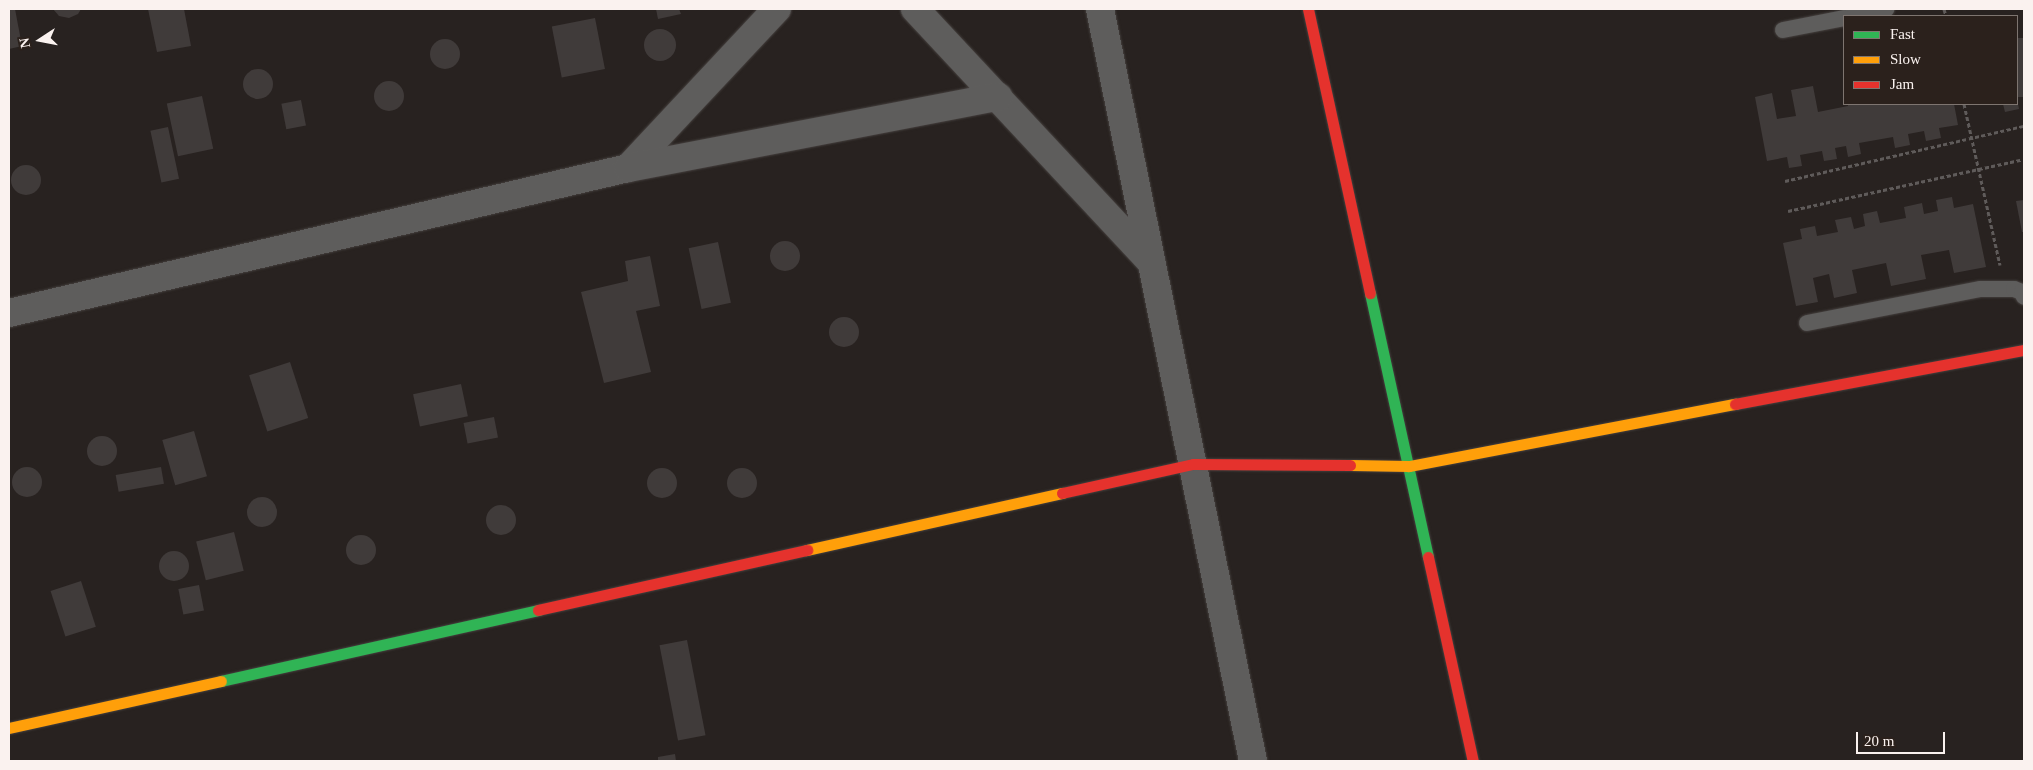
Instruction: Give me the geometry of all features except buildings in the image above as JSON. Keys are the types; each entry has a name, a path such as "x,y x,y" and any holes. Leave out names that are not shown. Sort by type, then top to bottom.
{"street":[{"path":"628,168 776,9"},
{"path":"915,9 1151,262"},
{"path":"1100,9 1253,761"},
{"path":"1308,9 1473,761"},
{"path":"9,313 628,168 998,97"},
{"path":"9,728 1193,464 1409,466 2024,350"}],"lane":[{"path":"1856,15 1886,9"},
{"path":"1783,30 1843,18"},
{"path":"1808,323 1981,289 2005,288 2024,293"}],"path":[{"path":"1964,105 2005,288"},
{"path":"1785,181 2024,126"},
{"path":"1788,211 2024,158"}],"traffic: fast":[{"path":"1370,293 1428,557"},
{"path":"221,681 538,610"}],"traffic: slow":[{"path":"1350,465 1409,466 1735,404"},
{"path":"807,550 1062,493"},
{"path":"9,728 221,681"}],"traffic: jam":[{"path":"1308,9 1370,293"},
{"path":"1735,404 2024,350"},
{"path":"1062,493 1193,464 1350,465"},
{"path":"538,610 807,550"},
{"path":"1428,557 1473,761"}]}
